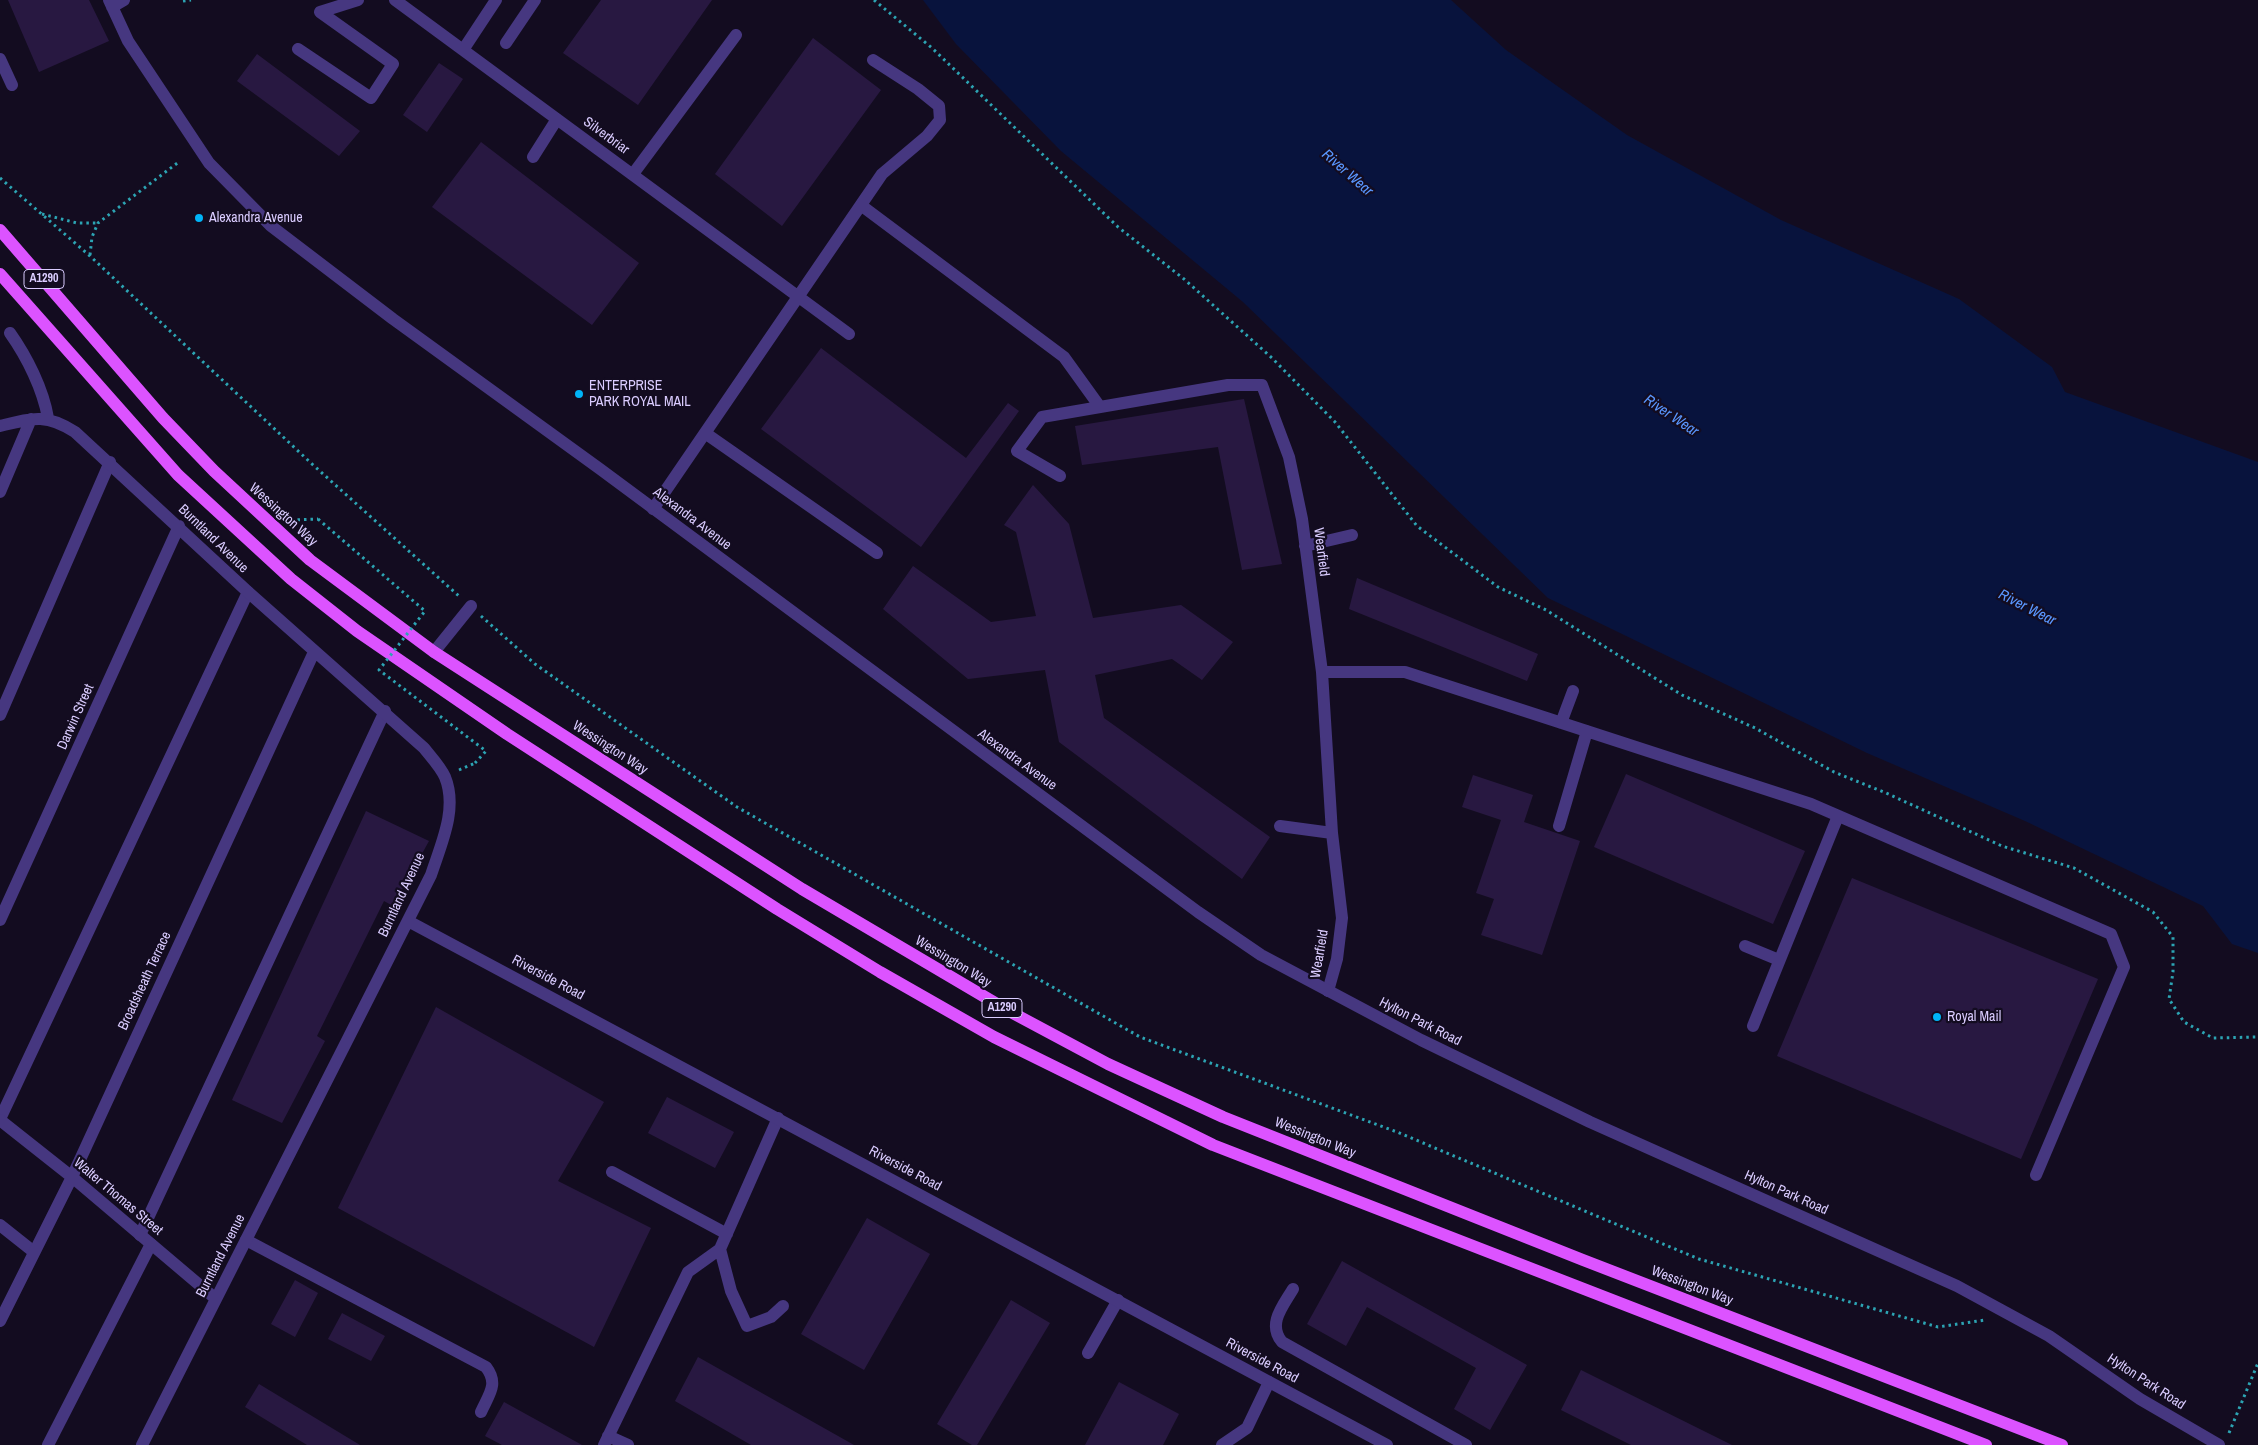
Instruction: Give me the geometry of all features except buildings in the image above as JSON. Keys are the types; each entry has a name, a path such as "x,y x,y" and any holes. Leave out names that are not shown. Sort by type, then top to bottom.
{"main road":[{"name":"Wessington Way","path":"0,230 163,418 214,471 310,560 434,652 802,889 1007,1010 1108,1064 1223,1117 1564,1253 2062,1445"},
{"name":"A1290","path":"0,274 178,475 290,579 365,637 500,729 777,909 880,972 994,1038 1213,1145 1986,1445"}],"street":[{"path":"110,4 124,0"},
{"path":"298,49 371,98 393,64 320,12 358,0"},
{"name":"Silverbriar","path":"395,0 849,334"},
{"path":"463,50 496,0"},
{"path":"506,42 535,0"},
{"name":"Alexandra Avenue","path":"110,4 128,41 209,163 271,226 1198,912 1261,954 1328,991"},
{"path":"633,174 736,35"},
{"path":"0,59 12,85"},
{"path":"653,508 862,206 882,174 927,136 940,120 939,106 918,89 873,60"},
{"path":"533,157 557,119"},
{"path":"862,206 1064,357 1100,407"},
{"path":"0,426 30,419 48,418 46,406 22,350 5,333"},
{"name":"Wearfield","path":"1060,476 1017,451 1042,417 1228,385 1262,385 1289,457 1305,546 1322,672 1332,833 1342,918 1337,959 1328,991"},
{"name":"Burntland Avenue","path":"48,418 75,432 110,462 314,652 385,711 424,748 444,776 451,798 447,824 431,875 142,1445"},
{"path":"0,492 30,419"},
{"path":"705,433 877,553"},
{"path":"0,715 110,462"},
{"name":"Darwin Street","path":"0,920 179,526"},
{"path":"1305,546 1352,535"},
{"path":"0,1119 248,592"},
{"path":"434,652 470,606"},
{"name":"Broadsheath Terrace","path":"0,1321 72,1177 314,652"},
{"path":"1322,672 1405,672 1811,804 2111,934 2124,967 2036,1175"},
{"path":"1561,723 1573,691"},
{"path":"140,1235 385,711"},
{"path":"1559,826 1587,731"},
{"path":"1753,1026 1838,816"},
{"path":"1280,826 1332,833"},
{"name":"Riverside Road","path":"408,921 1387,1445"},
{"path":"1745,946 1779,960"},
{"name":"Hylton Park Road","path":"1328,991 1421,1040 1590,1122 1958,1286 2049,1336 2140,1399 2223,1440"},
{"path":"628,1445 606,1441 688,1272 720,1249 778,1118"},
{"name":"Walter Thomas Street","path":"0,1119 72,1177 216,1299"},
{"path":"612,1172 727,1234"},
{"path":"0,1225 34,1252"},
{"path":"246,1240 486,1366 493,1376 493,1386 481,1412"},
{"path":"48,1445 151,1244"},
{"path":"720,1249 731,1291 746,1326 771,1317 782,1306"},
{"path":"1293,1289 1277,1317 1275,1325 1277,1336 1282,1342 1466,1445"},
{"path":"1088,1353 1118,1300"},
{"path":"1222,1445 1247,1428 1270,1382"}],"path":[{"path":"183,1 191,0"},
{"path":"874,0 932,48 1118,226 1184,279 1272,358 1335,422 1417,526 1491,581 1546,610 1682,695 1755,728 1834,772 1886,792 2002,846 2074,868 2153,912 2173,938 2173,972 2169,999 2184,1022 2212,1038 2258,1037"},
{"path":"90,256 92,237 98,223 180,161"},
{"path":"0,178 90,256 312,464 535,664 737,807 1140,1037 1397,1132 1699,1259 1938,1327 1990,1320"},
{"path":"39,213 77,223 98,223"},
{"path":"318,519 425,611 379,670 486,751 475,763"},
{"path":"2223,1440 2258,1363"}],"water":[{"name":"River Wear","path":"923,0 1451,0 1506,50 1627,135 1781,220 1959,299 2052,367 2065,392 2258,462 2258,953 2232,944 2203,906 2025,821 1867,753 1548,598 1243,302 1061,151 956,44"}],"place":[{"name":"Alexandra Avenue","path":"199,218"},
{"name":"ENTERPRISE PARK ROYAL MAIL","path":"579,394"},
{"name":"Royal Mail","path":"1937,1017"}]}
